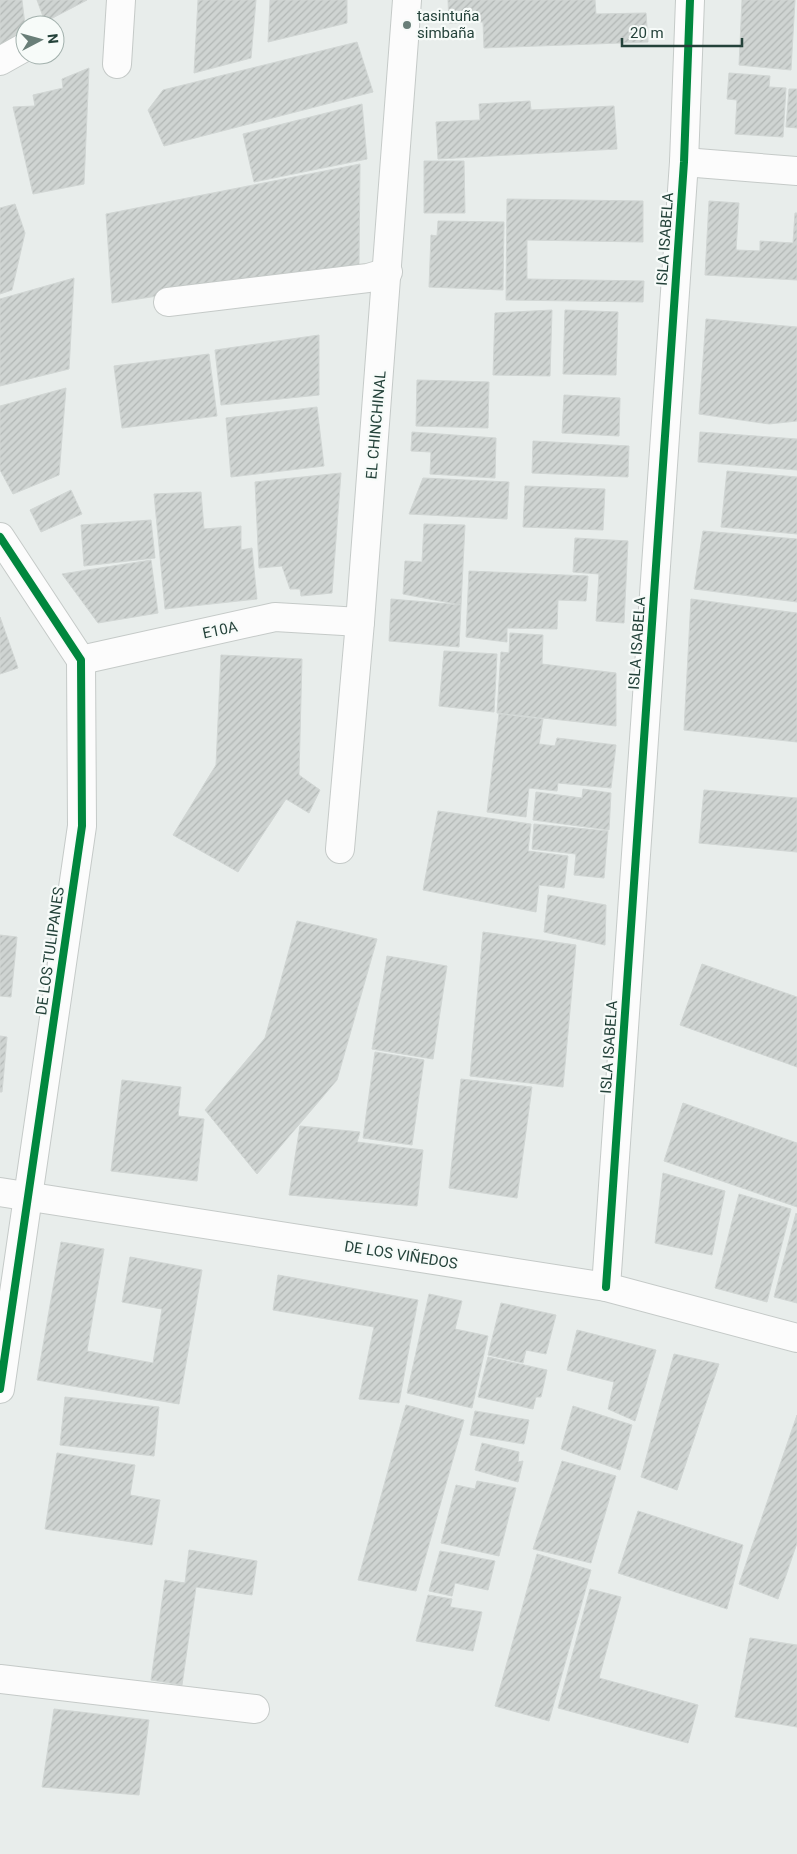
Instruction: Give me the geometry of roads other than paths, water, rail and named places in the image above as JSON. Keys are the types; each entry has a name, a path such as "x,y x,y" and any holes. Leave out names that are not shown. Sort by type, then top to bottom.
{"street":[{"path":"117,64 121,0"},
{"name":"EL CHINCHINAL","path":"340,849 388,272 407,0"},
{"name":"ISLA ISABELA","path":"606,1287 684,162 690,0"},
{"path":"0,61 15,53"},
{"path":"684,162 797,171"},
{"path":"168,302 368,278 388,272"},
{"path":"0,537 81,660"},
{"name":"E10A","path":"81,660 275,617 360,622"},
{"name":"DE LOS TULIPANES","path":"0,1389 82,826 81,660"},
{"name":"DE LOS VIÑEDOS","path":"0,1192 606,1287 797,1338"},
{"path":"0,1679 255,1709"}],"place":[{"name":"tasintuña simbaña","path":"407,25"}]}
